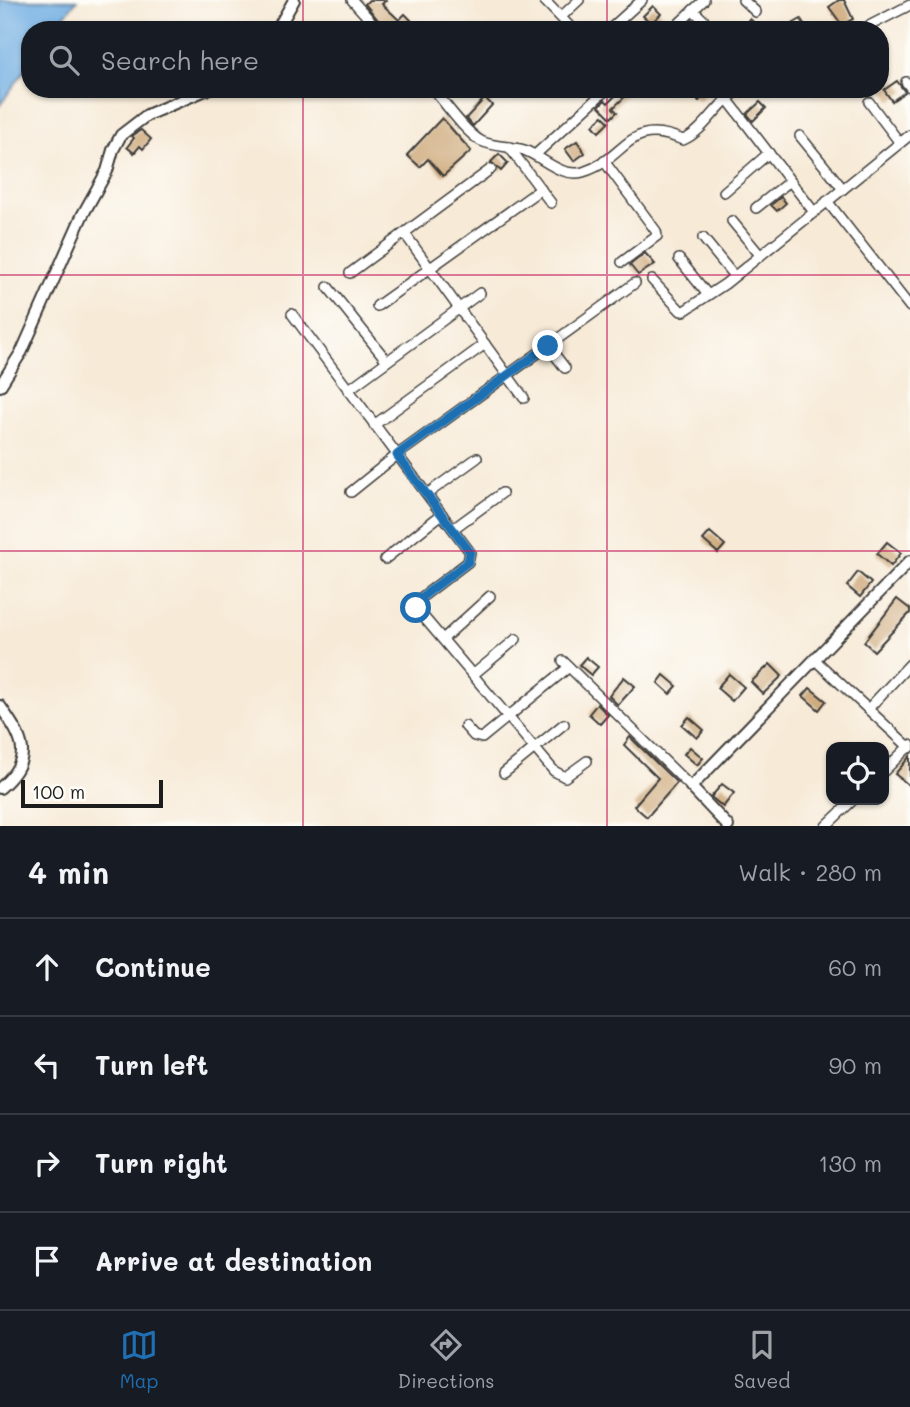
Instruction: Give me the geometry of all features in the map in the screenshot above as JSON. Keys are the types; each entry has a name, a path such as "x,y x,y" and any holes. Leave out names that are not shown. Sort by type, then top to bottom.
{"street":[{"path":"282,21 294,0"},
{"path":"352,0 371,21"},
{"path":"544,0 565,21"},
{"path":"561,17 579,0"},
{"path":"619,21 642,0"},
{"path":"682,21 704,0"},
{"path":"743,0 756,12"},
{"path":"879,21 910,5"},
{"path":"694,10 705,21"},
{"path":"0,386 22,351 82,216 107,171 121,135 147,115 187,98"},
{"path":"441,98 481,141 535,155 570,174 584,172 604,161 638,135 653,131 683,140 691,137 731,98"},
{"path":"535,155 597,98"},
{"path":"728,100 814,212"},
{"path":"869,102 900,143"},
{"path":"652,280 684,311 734,276 910,135"},
{"path":"800,136 843,188"},
{"path":"509,147 551,202"},
{"path":"724,192 769,153"},
{"path":"604,161 657,236 622,262"},
{"path":"350,273 491,169"},
{"path":"756,208 790,181"},
{"path":"377,306 541,189"},
{"path":"827,201 910,307"},
{"path":"732,221 760,255"},
{"path":"405,234 524,398"},
{"path":"703,238 734,276"},
{"path":"679,259 708,295"},
{"path":"351,492 397,455 635,283"},
{"path":"328,287 387,361"},
{"path":"348,390 481,293"},
{"path":"292,314 470,552 468,562 422,597 416,608 560,776 570,775 587,761"},
{"path":"374,425 485,344"},
{"path":"548,346 565,368"},
{"path":"427,495 477,458"},
{"path":"453,529 502,493"},
{"path":"385,559 442,514"},
{"path":"691,787 910,561"},
{"path":"443,639 490,596"},
{"path":"474,674 516,639"},
{"path":"814,659 910,747 889,766"},
{"path":"465,726 479,739 508,717 566,664 728,826"},
{"path":"868,709 910,664"},
{"path":"0,706 20,736 23,756 17,770 0,788"},
{"path":"504,773 564,724"},
{"path":"826,826 848,805"}],"water":[{"path":"0,0 77,0 60,21 21,21 21,76 0,105"}],"building":[{"path":"369,0 386,0 382,4 399,20 405,14 411,20 379,21 365,4"},
{"path":"839,0 844,0 853,19 839,21 829,7"},
{"path":"653,6 661,14 653,21 643,16"},
{"path":"897,81 905,92 892,101 889,87"},
{"path":"485,98 492,105 473,126 466,118"},
{"path":"613,98 624,98 613,108 617,112 611,118 599,106 605,100 608,103"},
{"path":"760,102 766,108 753,121 747,114"},
{"path":"603,116 609,122 599,132 593,125"},
{"path":"442,118 471,151 443,176 428,159 420,167 407,155"},
{"path":"141,130 151,139 143,149 140,146 134,153 127,147 134,138 132,136"},
{"path":"577,141 585,153 574,161 565,149"},
{"path":"499,154 508,163 501,171 491,162"},
{"path":"781,197 786,203 777,211 771,205"},
{"path":"645,253 655,264 638,275 630,265"},
{"path":"710,532 725,545 718,553 703,540"},
{"path":"887,542 901,553 891,566 877,554"},
{"path":"858,572 871,583 860,597 847,586"},
{"path":"897,599 910,609 910,613 874,651 864,642"},
{"path":"586,657 598,667 591,675 579,665"},
{"path":"770,664 782,676 763,694 751,682"},
{"path":"729,674 744,687 732,701 717,688"},
{"path":"664,675 677,686 670,694 658,683"},
{"path":"624,677 635,686 618,705 609,696"},
{"path":"810,688 826,701 819,710 803,696"},
{"path":"597,704 608,715 600,724 589,714"},
{"path":"689,717 704,730 697,738 682,725"},
{"path":"630,737 677,783 647,817 634,806 658,778 624,745"},
{"path":"690,747 703,758 697,765 684,754"},
{"path":"910,756 910,786 895,774"},
{"path":"722,784 734,793 723,807 711,797"}],"route":[{"path":"416,608 418,600 468,562 470,552 397,455 548,346"}]}
